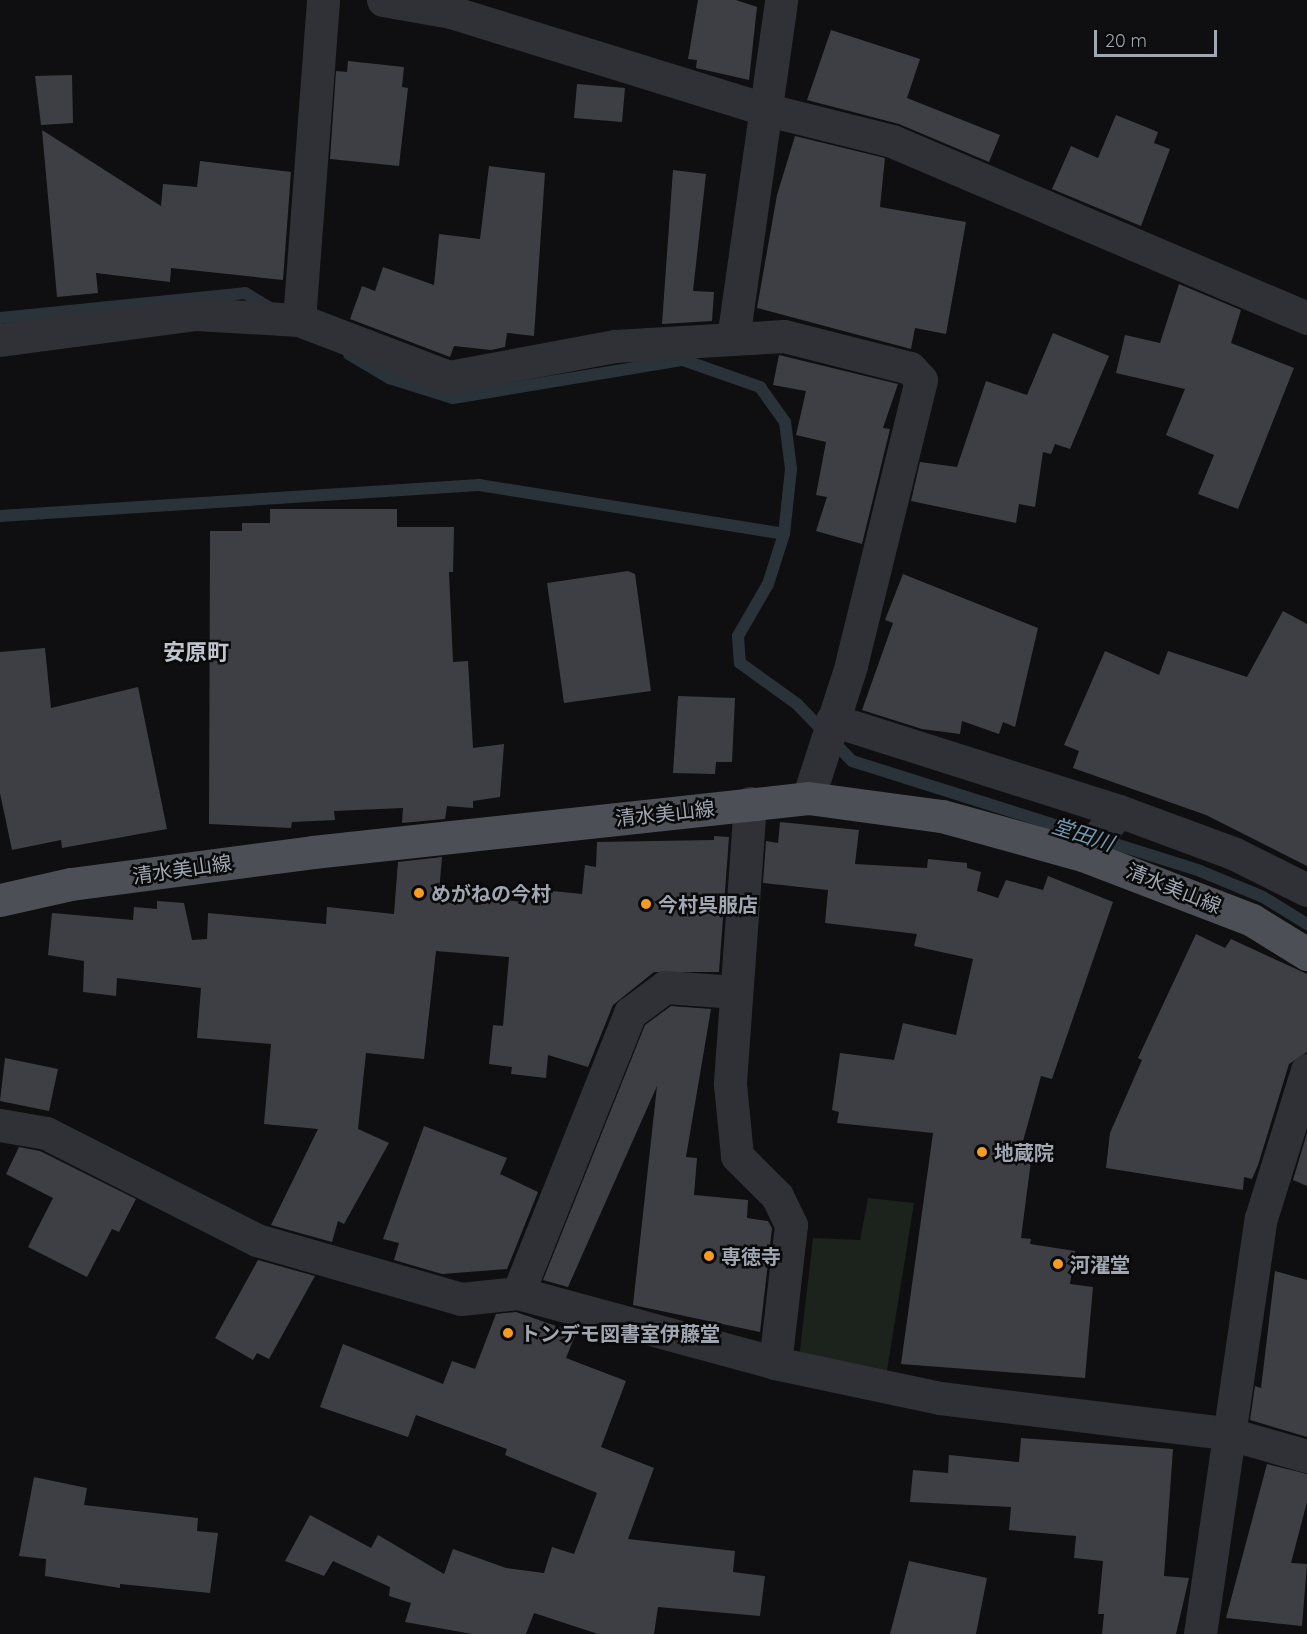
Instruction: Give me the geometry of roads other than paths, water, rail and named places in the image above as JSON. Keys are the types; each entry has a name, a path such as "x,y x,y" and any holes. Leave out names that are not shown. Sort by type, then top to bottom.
{"main road":[{"name":"清水美山線","path":"0,900 71,884 313,852 808,798 1101,834 1307,954"}],"street":[{"path":"299,320 323,0"},
{"path":"384,0 450,12 768,110 892,141 1307,318"},
{"path":"733,339 768,110 781,0"},
{"path":"0,340 196,314 299,320 449,377 615,346 784,336 910,368 921,380 862,624 808,798"},
{"path":"832,720 1101,834 1235,854 1307,890"},
{"path":"750,803 730,1084 737,1156 777,1196 791,1225 775,1363"},
{"path":"518,1293 630,1013 665,987 736,992"},
{"path":"1200,1634 1226,1433 1261,1218 1307,1070"},
{"path":"0,1125 46,1133 257,1240 461,1299 518,1293 775,1363 940,1398 1226,1433 1307,1456"}],"waterway":[{"path":"0,318 245,293 272,309"},
{"name":"堂田川","path":"349,354 389,378 453,398 683,360 760,387 785,422 791,469 784,534 768,584 738,636 740,663 797,704 852,761 1200,871 1263,897 1307,924"},
{"path":"0,516 479,485 784,534"}],"place":[{"name":"めがねの今村","path":"419,893"},
{"name":"今村呉服店","path":"646,904"},
{"name":"地蔵院","path":"982,1152"},
{"name":"専徳寺","path":"709,1256"},
{"name":"河濯堂","path":"1058,1264"},
{"name":"トンデモ図書室伊藤堂","path":"508,1333"}],"district":[{"name":"安原町","path":"196,653"}]}
